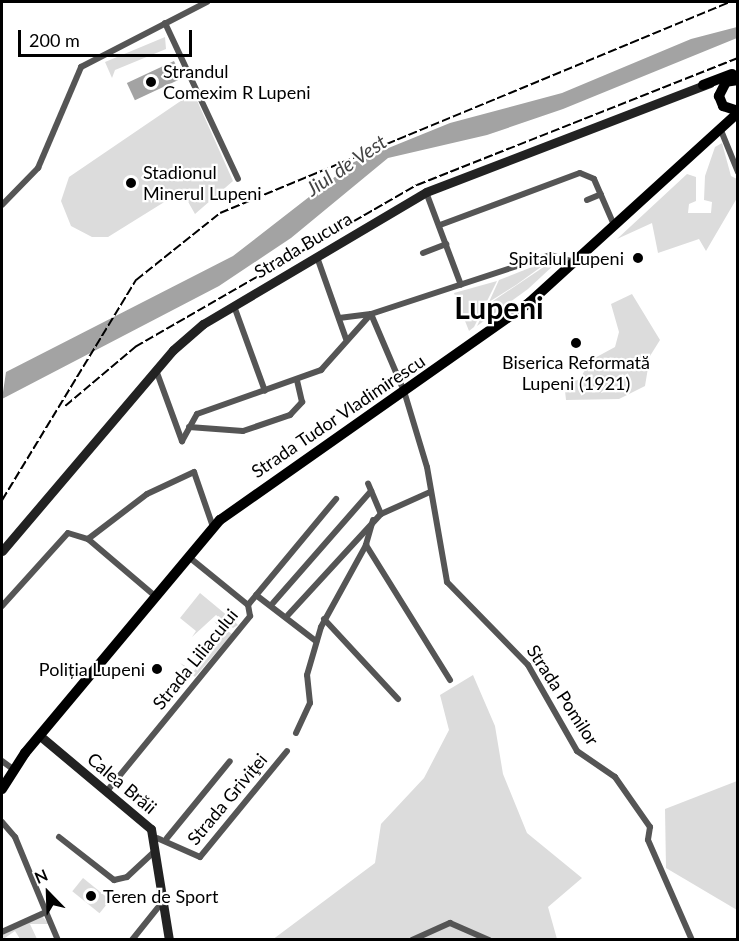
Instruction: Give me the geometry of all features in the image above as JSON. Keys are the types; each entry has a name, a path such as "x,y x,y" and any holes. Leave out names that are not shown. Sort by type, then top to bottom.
{"main road":[{"path":"738,72 703,85 738,112"},
{"path":"719,128 721,101 732,81"},
{"name":"Strada Bucura","path":"2,551 156,370 190,334 426,192 703,85 732,81"},
{"name":"Strada Tudor Vladimirescu","path":"2,789 13,769 39,735 213,527 513,315 575,262 738,112"},
{"name":"Calea Brăii","path":"39,735 107,791 157,838 166,898 169,939"}],"street":[{"path":"2,205 38,168 75,73 93,58 207,2"},
{"path":"165,23 238,179"},
{"path":"719,128 738,172"},
{"path":"440,225 573,173 592,177 614,225"},
{"path":"426,192 461,285"},
{"path":"587,200 601,194"},
{"path":"423,253 446,244"},
{"path":"339,318 371,314 550,255 575,262"},
{"path":"317,257 346,339"},
{"path":"234,306 265,391"},
{"path":"156,370 182,441 197,414 321,370 346,339 371,314"},
{"name":"Strada Pomilor","path":"371,314 404,391 430,492 447,582 528,665 577,750 615,777 650,827 648,840 692,939"},
{"path":"189,428 243,431 290,415 302,402 297,380"},
{"path":"88,539 147,494 194,472 213,527"},
{"path":"273,603 369,487 381,514"},
{"path":"288,615 373,520 381,514 430,492"},
{"path":"249,607 256,595 336,500"},
{"path":"296,733 310,703 306,683 316,641 324,619 366,545 373,520"},
{"path":"2,606 60,537 72,533 88,539 154,596"},
{"path":"366,545 450,680"},
{"name":"Strada Liliacului","path":"107,791 248,620 249,607 188,555"},
{"path":"256,595 273,603 316,641"},
{"path":"324,619 398,699"},
{"name":"Strada Griviţei","path":"157,838 167,838 192,858 200,857 288,751"},
{"path":"2,761 13,769"},
{"path":"167,838 230,761"},
{"path":"2,822 15,837 58,939"},
{"path":"59,837 114,880 127,877 158,849"},
{"path":"132,939 166,898"},
{"path":"2,932 46,912"},
{"path":"412,939 450,922 489,939"}],"shaded area":[{"path":"737,27 737,38 563,109 487,135 388,158 291,238 219,286 2,399 6,372 233,256 354,162 450,123 562,93 691,39"},
{"path":"165,37 166,49 115,70 112,78 105,62"},
{"name":"Strandul Comexim R Lupeni","path":"174,61 182,78 135,100 127,83"},
{"path":"188,96 195,96 233,181 195,214 182,191 108,237 92,237 71,226 61,201 69,177"},
{"path":"722,143 731,176 737,179 737,198 706,251 699,239 658,253 652,223 617,239 687,174 696,177 696,201 689,204 688,213 711,213 712,202 704,200 705,176 715,147"},
{"path":"552,259 516,285 489,302 499,280"},
{"path":"554,260 555,264 528,289 477,326 487,305"},
{"path":"497,281 474,327 469,331 454,293"},
{"path":"632,294 660,340 650,356 645,386 619,399 566,400 564,382 579,380 591,360 615,347 619,332 611,304"},
{"path":"200,593 238,625 233,628 216,615 192,637 196,631 180,618"},
{"path":"214,621 232,634 195,677 180,663 194,671 225,633"},
{"path":"473,675 495,726 503,774 527,833 582,878 548,907 557,939 272,940 375,863 381,824 424,778 449,730 440,695"},
{"path":"738,781 737,910 666,868 665,809"},
{"name":"Teren de Sport","path":"83,878 110,900 100,913 72,891"},
{"path":"42,916 49,924 30,924 37,939 20,939 15,931 2,940 2,935"}],"railway":[{"path":"2,500 136,280 220,213 730,2"},
{"path":"65,406 135,347 417,185 738,58"}],"place":[{"name":"Strandul Comexim R Lupeni","path":"151,82"},
{"name":"Stadionul Minerul Lupeni","path":"131,183"},
{"name":"Spitalul Lupeni","path":"638,258"},
{"name":"Biserica Reformată Lupeni (1921)","path":"576,343"},
{"name":"Poliția Lupeni","path":"157,669"},
{"name":"Teren de Sport","path":"91,896"}],"district":[{"name":"Lupeni","path":"499,307"}],"water label":[{"name":"Jiul de Vest","path":"346,165"}]}
